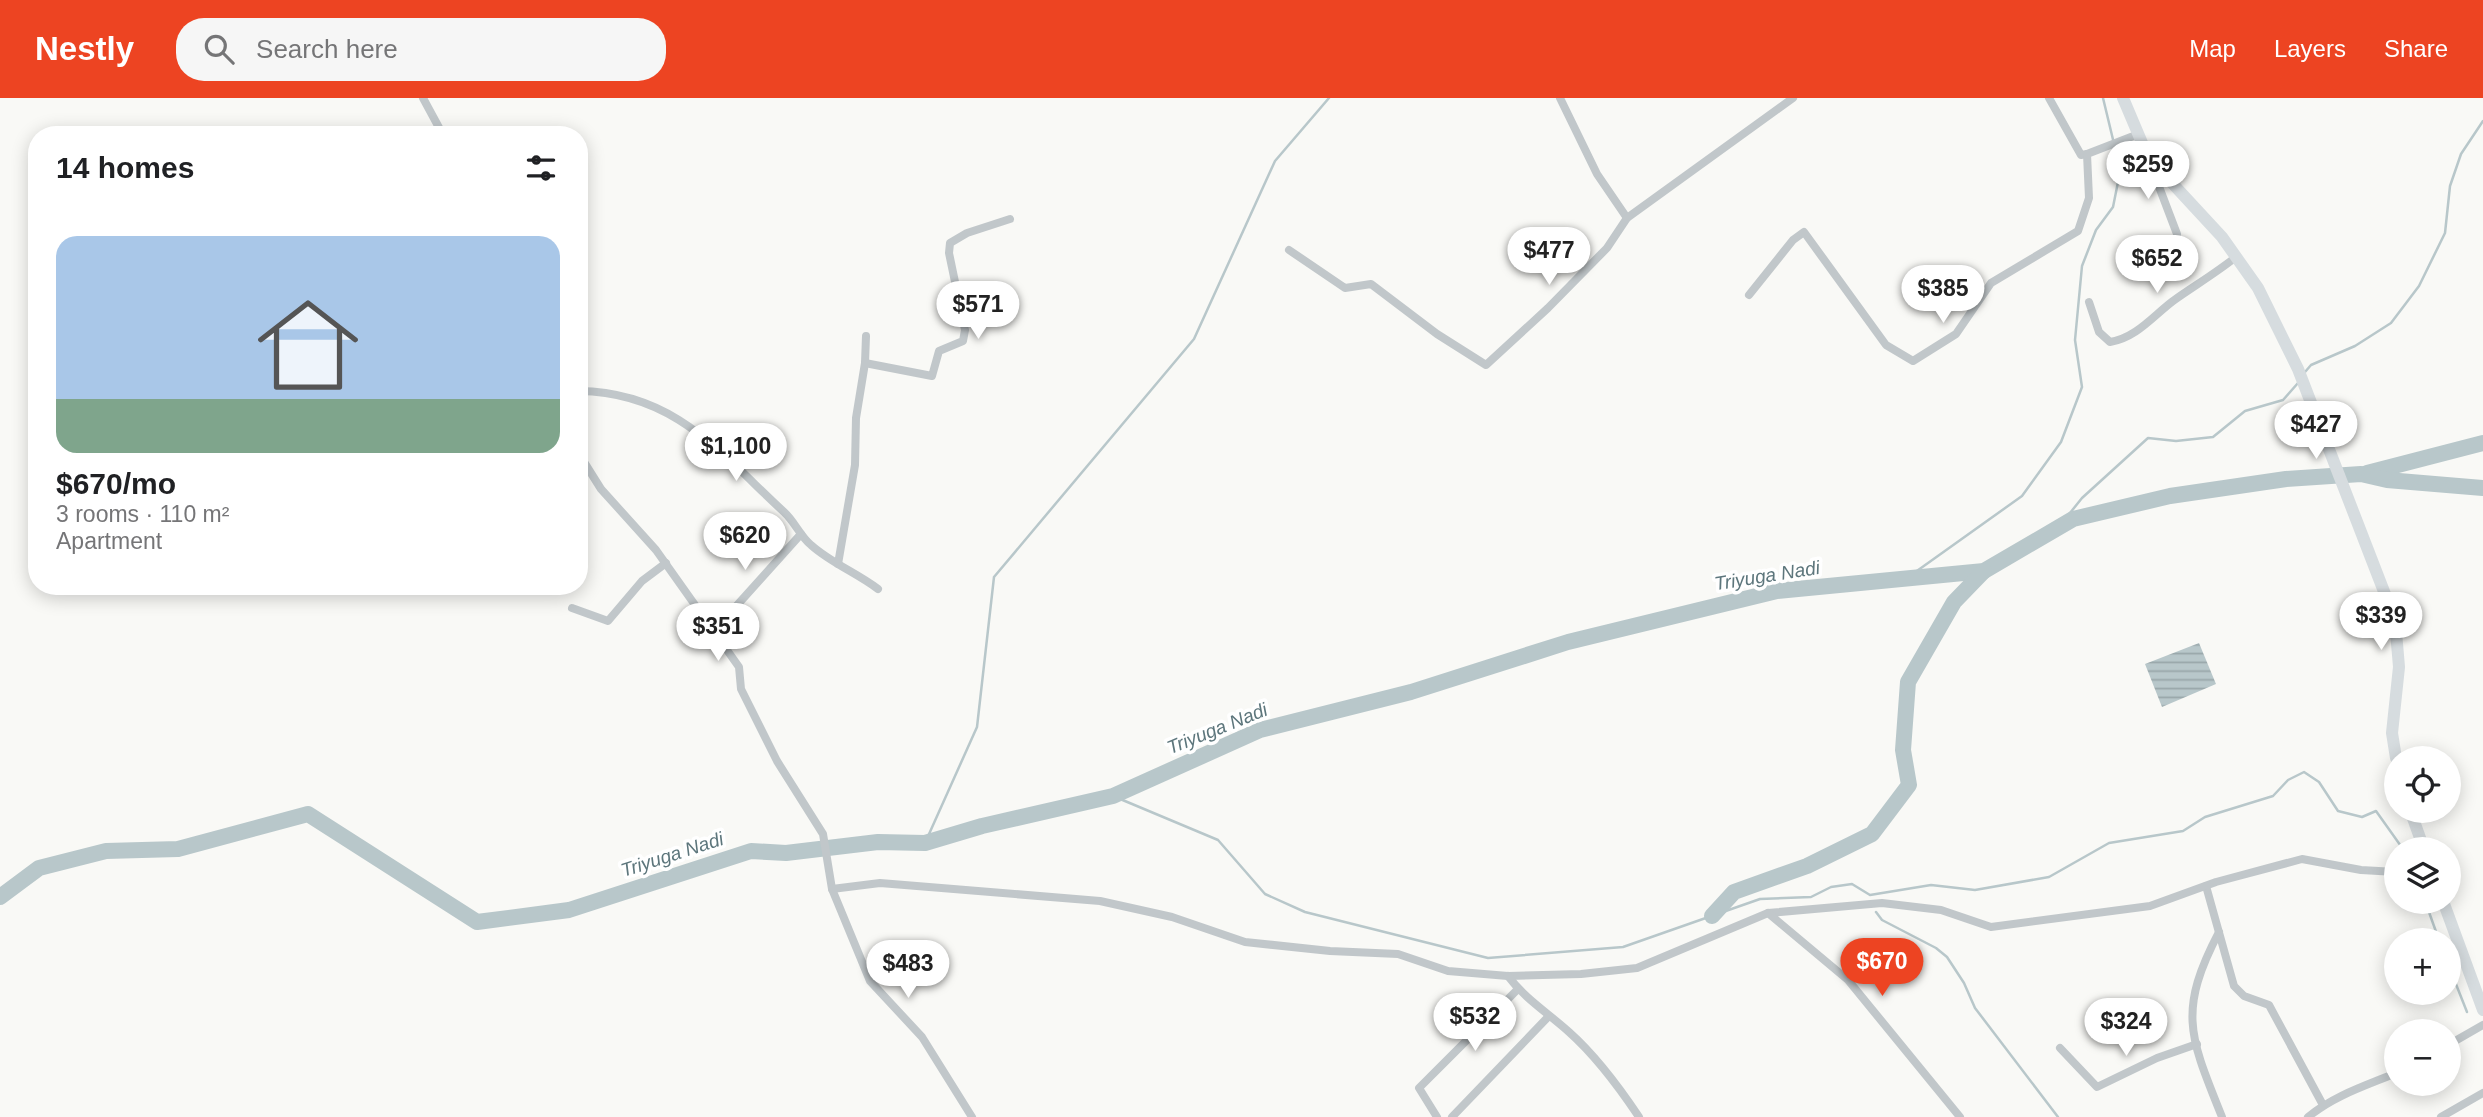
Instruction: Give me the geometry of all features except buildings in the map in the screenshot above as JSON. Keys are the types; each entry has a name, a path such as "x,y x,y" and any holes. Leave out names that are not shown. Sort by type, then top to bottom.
{"main road":[{"path":"2123,98 2136,135 2148,157 2222,237 2263,298 2298,369 2395,620 2399,667 2392,733 2394,746"},
{"path":"2448,914 2483,1010"}],"street":[{"path":"423,98 438,126"},
{"path":"1560,98 1597,174 1627,218"},
{"path":"1289,250 1345,288 1371,284 1437,334 1486,365 1548,308 1607,248 1627,218 1793,98"},
{"path":"2049,98 2081,155 2136,135"},
{"path":"1749,295 1794,240 1804,232 1886,345 1913,361 1956,334 1992,283 2078,231 2089,198 2087,154"},
{"path":"2148,157 2176,234"},
{"path":"865,363 932,376 939,351 963,341 965,330 949,253 950,243 967,233 1010,219"},
{"path":"2089,302 2099,332 2110,342 2118,341 2141,329 2170,303 2236,257"},
{"path":"838,564 855,465 856,418 865,363 866,336"},
{"path":"588,392 613,394 652,406 698,431 744,470 764,496 787,514 801,534 838,564 853,570 878,589"},
{"path":"588,468 601,489 666,563 739,667 741,689 777,761 823,834 832,889 870,981 922,1037 972,1117"},
{"path":"713,632 801,534"},
{"path":"572,608 608,621 642,580 666,563"},
{"path":"832,889 880,883 1100,901 1172,917 1245,942 1330,951 1398,954 1448,971 1508,976 1581,974 1637,968 1768,913 1882,903 1941,910 1991,927 2150,906 2206,886 2302,859 2361,870 2384,871"},
{"path":"2206,886 2234,986 2244,996 2269,1005 2323,1105"},
{"path":"1768,913 1849,980 1960,1117"},
{"path":"2219,932 2193,988 2190,1020 2222,1117"},
{"path":"1508,976 1548,1017 1569,1031 1617,1085 1639,1117"},
{"path":"1437,1117 1419,1088 1518,989"},
{"path":"1452,1117 1548,1017"},
{"path":"2461,1038 2483,1025"},
{"path":"2060,1048 2097,1087 2157,1058 2197,1044"},
{"path":"2308,1117 2323,1105 2357,1087 2384,1077"},
{"path":"2441,1117 2483,1093"}],"shaded area":[{"path":"2199,643 2216,684 2162,707 2145,664"}],"waterway":[{"path":"925,843 977,727 994,577 1194,339 1275,161 1329,98"},
{"path":"1907,578 2022,496 2061,442 2082,387 2075,340 2082,266 2096,230 2113,207 2122,162 2116,152 2103,98"},
{"path":"2305,372 2311,365 2355,346 2391,323 2419,286 2445,233 2450,186 2461,154 2483,121"},
{"path":"2058,528 2082,498 2148,438 2176,441 2213,437 2245,411 2283,400 2298,383"},
{"path":"2367,473 2483,443"},
{"name":"Triyuga Nadi","path":"0,897 39,868 106,851 178,849 308,814 477,922 569,910 751,851 786,853 878,842 925,843 982,826 1113,796 1260,730 1411,692 1568,642 1777,591 1984,571 2073,519 2170,496 2286,479 2361,474 2387,480 2483,488"},
{"path":"1712,916 1734,892 1807,866 1872,834 1909,785 1903,750 1908,682 1954,602 1984,571"},
{"path":"1113,796 1218,840 1265,894 1305,912 1488,958 1623,947 1760,899 1811,897 1831,887 1852,884 1870,895 1931,885 1975,890 2049,877 2109,843 2183,831 2205,817 2273,796 2288,780 2304,772 2319,782 2338,811 2362,817 2376,811 2394,837"},
{"path":"1876,912 1882,920 1936,948 1947,957 1964,983 1975,1008 2058,1117"},
{"path":"2430,914 2435,928"},
{"path":"2461,997 2467,1012"}]}
